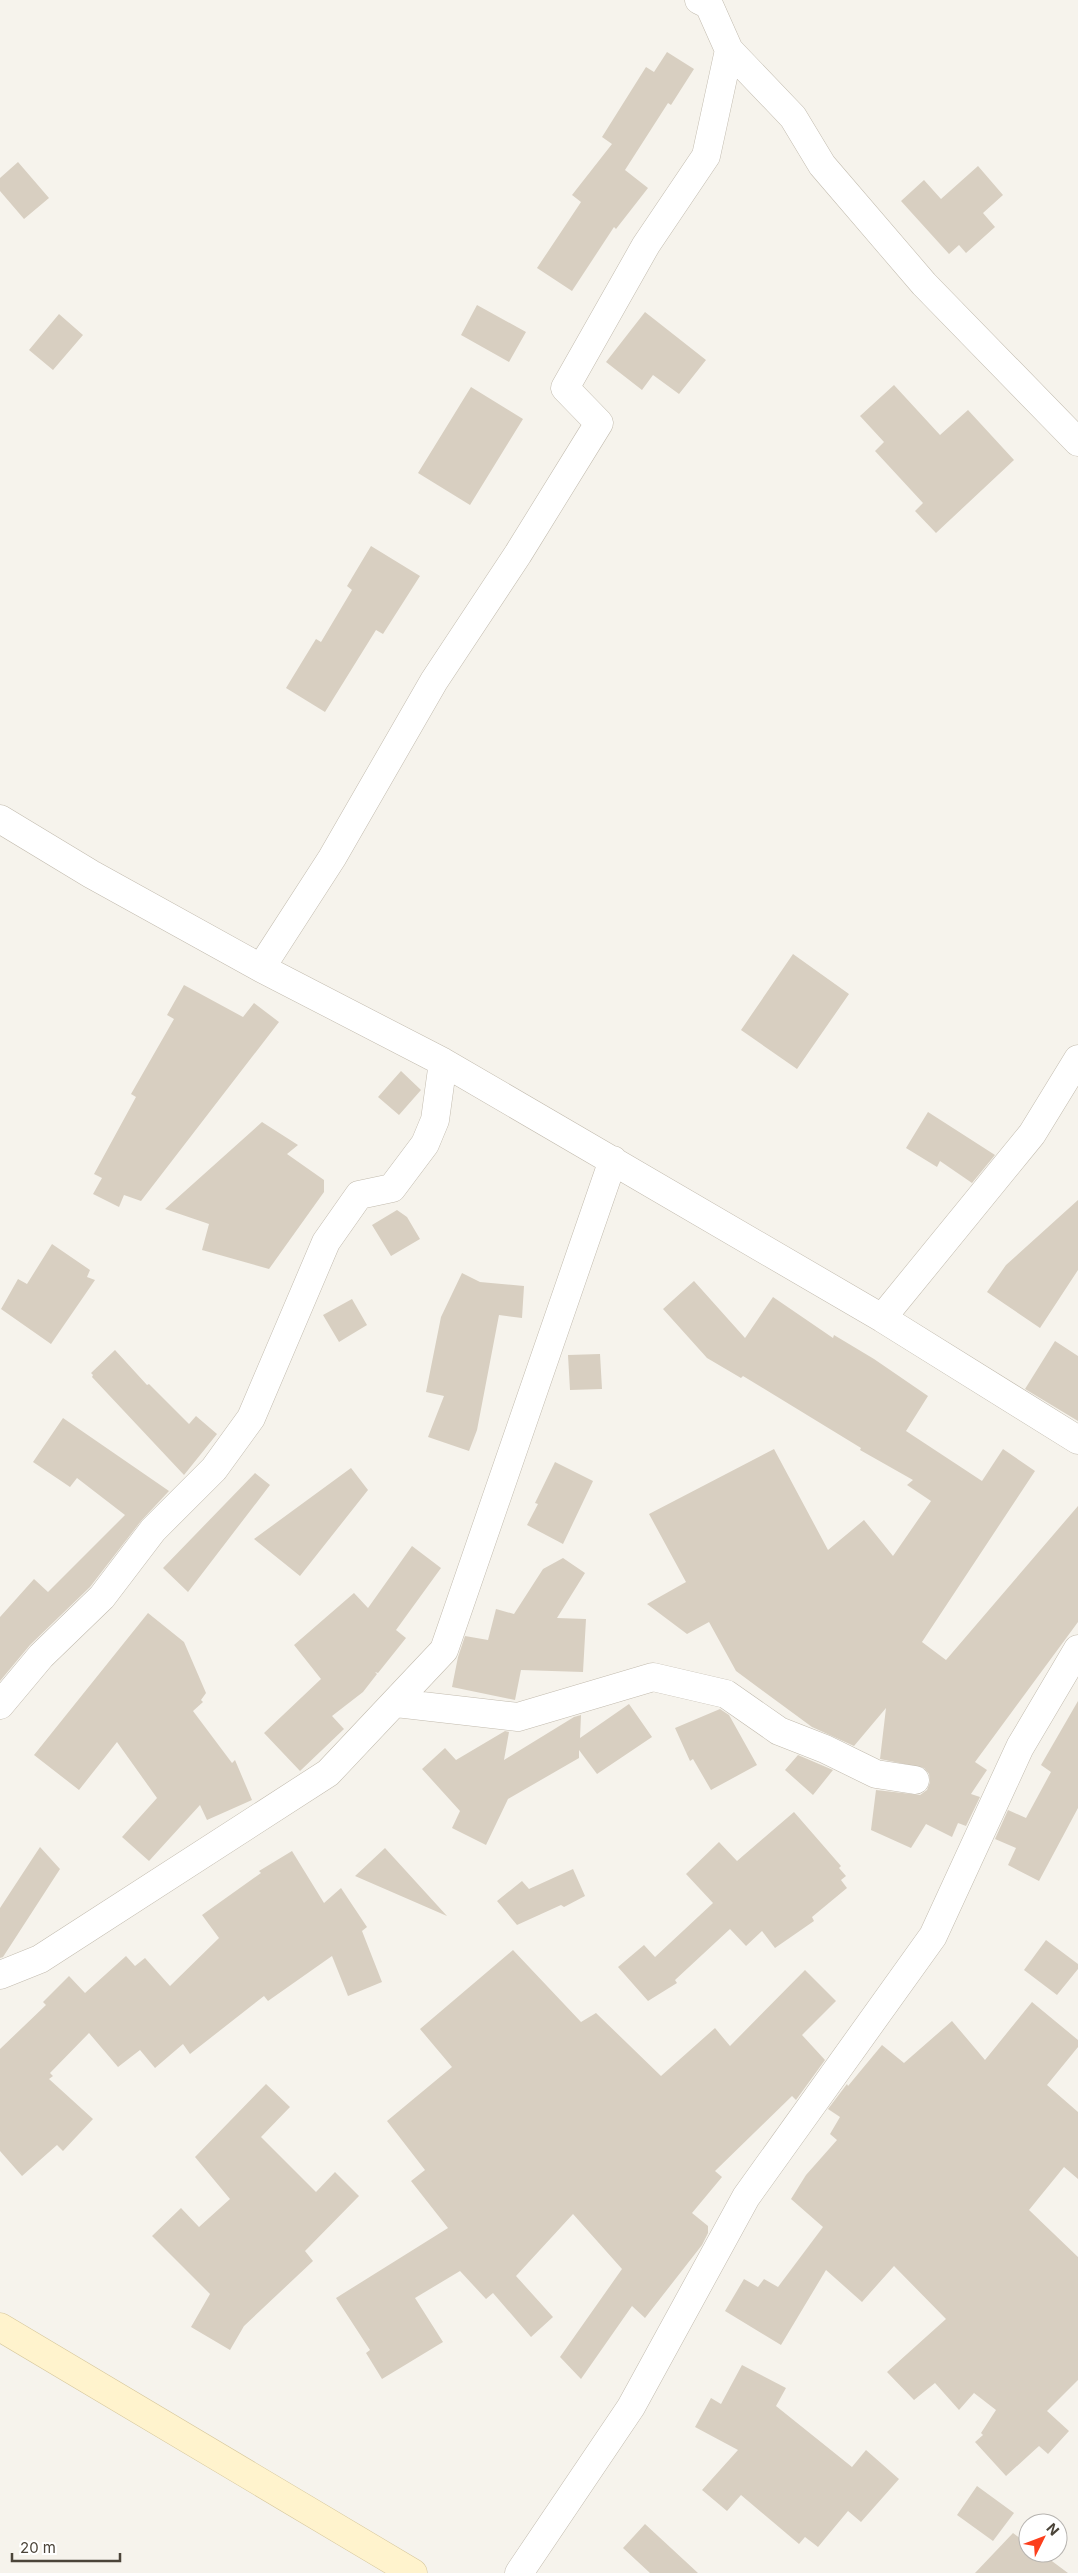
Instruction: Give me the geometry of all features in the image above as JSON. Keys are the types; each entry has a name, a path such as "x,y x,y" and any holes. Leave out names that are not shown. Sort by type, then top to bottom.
{"main road":[{"path":"0,2327 414,2573"}],"street":[{"path":"699,0 708,5 729,50 793,117 822,165 924,284 1078,442"},
{"path":"261,968 332,858 434,681 518,554 599,423 565,388 646,245 706,156 729,50"},
{"path":"0,819 91,874 261,968 443,1062 882,1318 1078,1440"},
{"path":"882,1318 1032,1134 1078,1059"},
{"path":"0,1704 41,1656 102,1597 153,1530 214,1469 251,1418 326,1242 359,1194 392,1188 425,1144 435,1120 443,1062"},
{"path":"0,1975 40,1958 328,1773 444,1650 613,1160"},
{"path":"520,2573 631,2407 746,2197 932,1936 1020,1747 1078,1649"},
{"path":"396,1703 518,1717 653,1677 726,1694 779,1731 825,1749 876,1774 915,1780"}],"building":[{"path":"667,52 694,69 671,105 668,103 625,170 648,188 616,229 614,227 572,291 537,268 581,202 572,195 612,144 602,137 646,67 654,72"},
{"path":"18,162 49,198 24,219 0,191 0,178"},
{"path":"978,166 1003,195 983,213 995,227 966,253 959,245 949,254 901,201 924,180 941,199"},
{"path":"477,305 526,332 509,362 461,335"},
{"path":"645,312 706,360 679,394 653,375 642,390 606,362"},
{"path":"59,314 83,335 53,370 29,350"},
{"path":"894,385 940,435 968,410 1014,460 936,533 915,511 923,503 875,451 884,442 860,416"},
{"path":"471,387 523,419 470,505 418,473"},
{"path":"371,546 420,576 383,634 376,630 325,712 286,688 316,639 321,642 352,590 347,586"},
{"path":"793,954 849,994 797,1069 741,1030"},
{"path":"184,985 243,1017 254,1003 279,1022 141,1201 124,1195 119,1207 93,1194 102,1178 94,1174 136,1097 131,1094 174,1019 167,1015"},
{"path":"401,1071 421,1090 399,1115 378,1097"},
{"path":"928,1112 995,1155 972,1183 940,1161 937,1167 906,1148"},
{"path":"262,1122 298,1145 287,1154 324,1180 324,1192 269,1269 202,1250 209,1224 165,1209"},
{"path":"1078,1200 1078,1270 1040,1328 987,1292 1006,1265"},
{"path":"397,1210 407,1217 420,1239 391,1256 372,1225"},
{"path":"52,1244 90,1270 87,1277 95,1280 51,1344 1,1309 18,1279 27,1284"},
{"path":"462,1273 480,1282 524,1286 522,1318 499,1315 477,1430 469,1451 428,1437 444,1396 426,1392 441,1317"},
{"path":"694,1281 745,1338 773,1297 833,1338 834,1335 874,1359 928,1396 906,1431 982,1481 1003,1449 1035,1471 922,1642 946,1660 1078,1506 1078,1622 975,1762 987,1770 971,1794 980,1797 966,1826 958,1823 952,1837 926,1824 911,1848 871,1830 876,1790 920,1795 927,1790 930,1782 929,1774 924,1768 880,1759 886,1708 854,1746 812,1727 736,1671 709,1622 687,1634 647,1604 686,1582 649,1514 774,1449 828,1550 864,1520 893,1556 931,1501 907,1485 913,1480 860,1450 861,1448 743,1376 741,1378 707,1358 663,1309"},
{"path":"352,1299 367,1325 339,1342 323,1315"},
{"path":"1055,1341 1078,1356 1078,1421 1025,1389"},
{"path":"115,1350 147,1385 149,1384 189,1424 196,1416 217,1434 184,1475 92,1377 91,1373"},
{"path":"600,1354 602,1389 570,1390 568,1355"},
{"path":"63,1418 169,1491 141,1521 90,1587 30,1645 0,1681 0,1617 34,1579 48,1592 125,1515 77,1478 70,1487 33,1462"},
{"path":"555,1462 593,1481 563,1544 527,1525 538,1504 535,1503"},
{"path":"351,1468 368,1490 300,1576 254,1539"},
{"path":"255,1473 270,1485 188,1592 163,1568"},
{"path":"412,1546 441,1568 396,1630 406,1638 378,1673 375,1672 377,1674 363,1692 332,1716 344,1729 300,1771 264,1733 321,1679 294,1645 354,1593 368,1608"},
{"path":"563,1558 585,1573 557,1618 586,1619 583,1672 521,1670 515,1700 452,1687 458,1657 465,1636 488,1640 496,1609 514,1614 543,1569"},
{"path":"148,1613 184,1642 206,1693 201,1700 203,1702 193,1711 232,1763 235,1760 252,1800 207,1820 200,1805 149,1861 122,1837 157,1798 117,1742 79,1790 34,1755"},
{"path":"1078,1701 1078,1808 1039,1881 1008,1865 1016,1848 995,1839 1008,1810 1026,1818 1051,1772 1041,1765"},
{"path":"629,1704 652,1737 597,1774 579,1750 579,1758 508,1799 486,1845 452,1828 460,1811 422,1769 445,1748 456,1760 505,1731 509,1732 504,1760 574,1717 581,1715 580,1738"},
{"path":"720,1709 729,1715 757,1765 711,1790 693,1759 690,1761 675,1728"},
{"path":"798,1755 833,1770 813,1795 785,1770"},
{"path":"794,1812 841,1866 839,1868 846,1876 841,1880 847,1888 812,1917 814,1921 775,1948 762,1931 746,1946 730,1929 675,1980 677,1983 648,2001 618,1967 644,1945 655,1957 713,1903 686,1874 719,1842 737,1861"},
{"path":"40,1847 60,1869 3,1957 0,1958 0,1908"},
{"path":"385,1848 447,1916 355,1876"},
{"path":"292,1851 324,1903 341,1888 367,1927 362,1931 382,1982 348,1996 332,1956 268,2001 264,1996 190,2054 183,2044 155,2068 140,2050 118,2067 89,2033 50,2073 53,2076 49,2079 93,2119 63,2151 57,2145 22,2176 0,2151 0,2049 46,2005 43,2002 69,1976 85,1993 126,1956 135,1966 145,1958 170,1986 219,1938 202,1915 261,1873 259,1871"},
{"path":"573,1869 585,1896 564,1907 561,1905 517,1925 497,1901 522,1881 529,1889"},
{"path":"1046,1940 1078,1964 1078,1969 1057,1995 1024,1970"},
{"path":"513,1950 581,2022 596,2013 661,2076 715,2028 730,2046 805,1970 836,2001 802,2035 825,2060 796,2100 792,2096 715,2171 722,2177 692,2213 708,2226 708,2233 702,2245 645,2318 632,2306 581,2379 560,2357 622,2269 573,2214 516,2276 553,2317 531,2337 493,2293 486,2299 460,2271 415,2298 443,2342 382,2379 366,2353 370,2350 336,2298 448,2228 411,2181 425,2170 387,2121 452,2067 420,2029"},
{"path":"1032,2002 1078,2040 1078,2047 1047,2085 1078,2112 1078,2179 1064,2167 1029,2210 1078,2257 1078,2380 1047,2411 1069,2431 1048,2454 1039,2446 1006,2476 975,2442 983,2435 981,2433 996,2410 974,2393 959,2410 935,2383 914,2400 887,2372 946,2319 894,2266 862,2302 826,2270 781,2345 725,2311 744,2279 758,2287 764,2279 778,2287 823,2227 791,2199 806,2175 837,2140 830,2134 840,2117 828,2109 847,2084 848,2086 882,2045 904,2063 952,2021 985,2060"},
{"path":"266,2084 290,2107 261,2137 316,2192 335,2172 359,2196 305,2251 313,2261 244,2326 230,2350 191,2327 210,2294 152,2236 181,2208 199,2227 230,2199 195,2157"},
{"path":"742,2365 786,2388 776,2406 852,2467 866,2450 899,2479 861,2522 848,2511 818,2547 805,2537 799,2544 741,2495 727,2511 702,2490 738,2450 695,2427 711,2398 721,2404"},
{"path":"977,2486 1014,2513 993,2541 957,2515"},
{"path":"645,2524 698,2573 650,2573 623,2548"},
{"path":"1013,2533 1018,2537 1018,2563 1054,2563 1068,2573 975,2573"}]}
